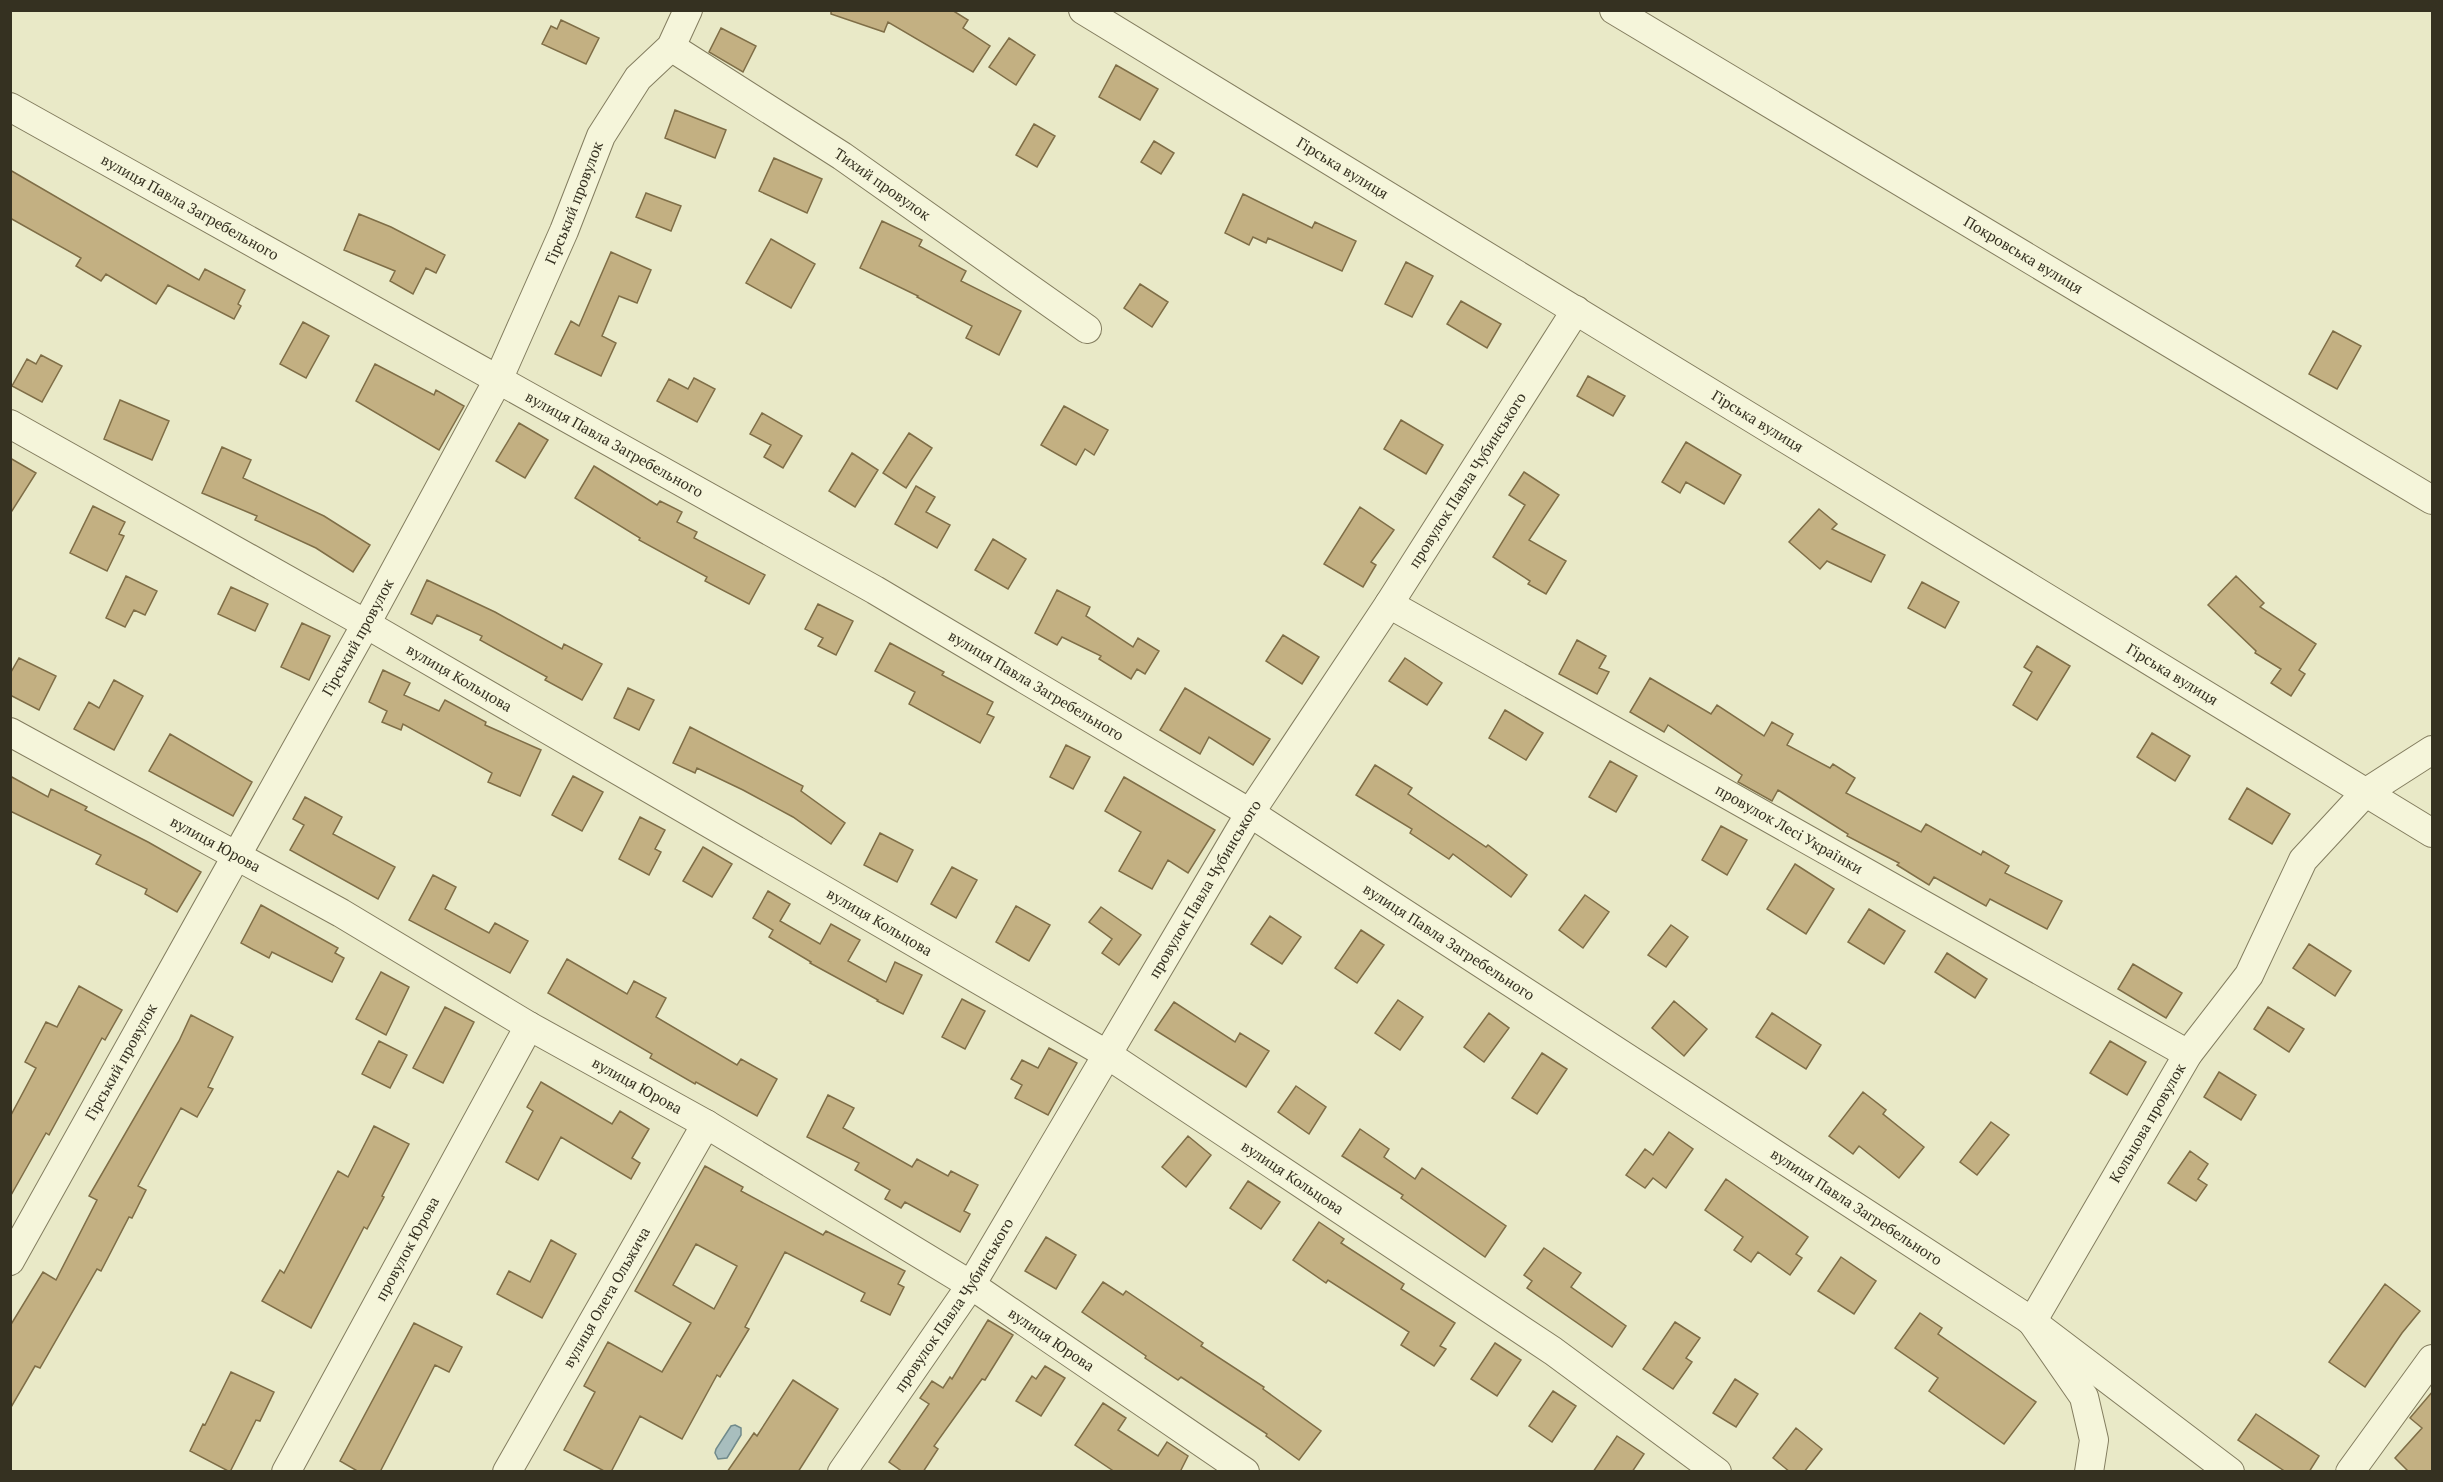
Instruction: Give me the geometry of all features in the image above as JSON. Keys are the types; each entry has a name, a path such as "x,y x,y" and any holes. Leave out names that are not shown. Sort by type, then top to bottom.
{"street":[{"name":"Гірський провулок","path":"10,1261 366,624 498,380 564,231 601,136 638,78 671,47 688,10"},
{"name":"Гірська вулиця","path":"1083,10 2433,833"},
{"name":"Покровська вулиця","path":"1614,10 2433,500"},
{"name":"Тихий провулок","path":"671,47 842,156 1087,329"},
{"name":"вулиця Павла Загребельного","path":"10,107 875,590 1250,813 2029,1320 2230,1472"},
{"name":"провулок Павла Чубинського","path":"854,1467 971,1285 1250,813 1389,604 1576,310"},
{"name":"вулиця Кольцова","path":"10,424 366,624 1108,1055 1553,1351 1718,1472"},
{"name":"провулок Лесі Українки","path":"1389,604 2188,1054"},
{"name":"вулиця Юрова","path":"10,732 341,914 529,1026 706,1124 971,1285 1245,1472"},
{"name":"Кольцова провулок","path":"2029,1320 2188,1054 2249,975 2303,860 2365,793 2433,750"},
{"name":"провулок Юрова","path":"286,1472 529,1026"},
{"name":"вулиця Олега Ольжича","path":"507,1472 706,1124"},
{"path":"2029,1320 2084,1397 2094,1440 2089,1472"},
{"path":"2350,1472 2433,1359"}],"shaded area":[{"path":"731,1426 741,1428 741,1435 727,1458 718,1459 716,1449"}],"building":[{"path":"831,10 952,10 968,20 963,28 990,46 973,72 888,22 884,32 831,14"},
{"path":"561,20 599,38 586,64 542,44 551,26 557,29"},
{"path":"721,28 756,46 743,72 709,52"},
{"path":"1009,38 1035,55 1016,85 989,67"},
{"path":"1116,65 1158,89 1140,120 1099,97"},
{"path":"675,110 726,130 715,158 665,138"},
{"path":"1034,124 1055,136 1037,167 1016,155"},
{"path":"1154,141 1174,153 1161,174 1141,162"},
{"path":"774,158 822,179 807,213 759,191"},
{"path":"10,170 199,280 205,269 245,290 238,304 241,306 234,319 168,285 156,304 106,274 101,281 76,266 81,258 10,218"},
{"path":"646,193 681,206 671,231 636,217"},
{"path":"1243,194 1312,228 1315,222 1356,241 1342,271 1268,238 1266,243 1253,237 1249,245 1225,233"},
{"path":"359,214 391,227 445,255 436,273 426,268 413,294 390,281 395,271 344,250"},
{"path":"882,221 922,240 919,246 966,271 961,281 1021,311 999,355 966,338 972,326 918,296 860,268"},
{"path":"771,239 815,264 791,308 746,283"},
{"path":"611,252 651,270 637,303 619,296 602,336 616,343 601,376 555,354 571,321 579,326"},
{"path":"1406,262 1433,276 1412,317 1385,304"},
{"path":"1140,284 1168,302 1152,327 1124,308"},
{"path":"1461,301 1501,324 1487,348 1447,324"},
{"path":"303,322 329,336 306,378 280,364"},
{"path":"2333,331 2361,346 2337,389 2309,374"},
{"path":"41,355 62,366 42,402 12,386 27,359 36,364"},
{"path":"375,364 434,395 436,390 464,406 439,450 356,401"},
{"path":"1588,376 1625,396 1613,416 1577,396"},
{"path":"694,378 715,389 697,422 657,401 669,379 688,389"},
{"path":"120,400 169,421 152,460 104,439"},
{"path":"1064,406 1108,430 1094,455 1085,449 1076,465 1041,445"},
{"path":"762,413 802,436 783,468 764,457 771,445 750,434"},
{"path":"1401,420 1443,445 1426,474 1384,449"},
{"path":"519,423 548,440 525,478 496,461"},
{"path":"909,433 932,448 906,488 883,473"},
{"path":"1686,442 1741,475 1724,504 1686,482 1680,493 1662,482"},
{"path":"222,447 251,460 243,478 324,516 370,545 353,572 316,548 255,520 257,516 202,493"},
{"path":"852,453 878,470 855,507 829,491"},
{"path":"10,458 36,473 10,514"},
{"path":"594,466 657,505 660,501 682,512 677,522 697,532 694,538 765,575 749,604 705,581 707,577 639,540 640,538 575,498"},
{"path":"1524,472 1559,495 1529,540 1566,561 1546,594 1528,584 1530,581 1493,557 1525,505 1509,495"},
{"path":"916,486 935,497 926,512 950,525 937,548 895,524"},
{"path":"93,506 125,522 119,534 124,536 107,571 70,553"},
{"path":"1360,507 1394,530 1371,562 1376,565 1363,587 1324,564"},
{"path":"1819,509 1837,524 1832,529 1885,555 1871,582 1827,561 1820,569 1789,542"},
{"path":"993,539 1026,559 1008,589 975,570"},
{"path":"126,576 157,591 145,615 134,610 125,627 106,618"},
{"path":"2236,576 2264,603 2260,607 2316,644 2299,670 2305,674 2291,696 2271,683 2281,669 2255,653 2256,651 2208,605"},
{"path":"427,580 495,612 562,649 564,644 602,664 582,700 545,680 547,677 480,640 482,636 437,615 432,624 411,614"},
{"path":"1922,582 1959,602 1945,628 1908,608"},
{"path":"231,587 268,604 255,631 218,614"},
{"path":"1057,590 1090,607 1086,616 1133,647 1138,638 1159,651 1145,674 1137,669 1131,679 1099,659 1101,656 1062,637 1057,645 1035,633"},
{"path":"818,604 853,621 836,655 818,646 823,638 805,629"},
{"path":"302,623 330,636 309,680 281,667"},
{"path":"1283,635 1319,657 1302,684 1266,661"},
{"path":"1577,640 1606,656 1599,668 1609,672 1597,694 1559,674"},
{"path":"890,643 944,672 942,675 993,702 987,714 994,717 980,743 909,704 915,692 875,671"},
{"path":"2037,646 2070,666 2037,720 2013,705 2032,672 2024,667"},
{"path":"19,658 56,676 39,710 10,695 10,674"},
{"path":"1405,658 1442,683 1427,705 1389,681"},
{"path":"383,670 410,683 404,695 439,711 445,700 486,722 485,725 541,750 520,796 488,782 492,773 403,724 401,730 382,722 387,711 369,702"},
{"path":"1650,678 1711,714 1717,705 1764,736 1772,722 1793,734 1787,745 1830,768 1833,764 1855,778 1846,793 1921,832 1926,824 1981,855 1983,851 2009,866 2005,873 2062,901 2047,929 1990,899 1986,906 1934,877 1929,885 1897,865 1899,863 1847,836 1848,834 1778,790 1772,801 1738,782 1742,775 1668,725 1664,732 1630,712"},
{"path":"114,680 143,696 114,750 74,729 89,702 99,708"},
{"path":"628,688 654,700 639,730 614,718"},
{"path":"1185,688 1270,739 1253,765 1209,737 1200,754 1160,730"},
{"path":"1505,710 1543,733 1526,760 1489,738"},
{"path":"690,727 803,786 801,791 845,823 831,844 793,817 743,790 697,768 695,773 673,763"},
{"path":"2152,733 2190,756 2175,781 2137,757"},
{"path":"170,734 252,782 233,816 149,771"},
{"path":"1066,745 1090,757 1073,789 1050,777"},
{"path":"1610,761 1637,776 1616,812 1589,797"},
{"path":"1375,765 1412,788 1408,794 1486,847 1488,845 1527,875 1511,897 1453,854 1449,859 1410,833 1412,829 1356,795"},
{"path":"10,776 48,797 51,789 87,807 85,810 201,872 177,912 145,894 147,889 96,864 101,855 10,811"},
{"path":"573,776 603,792 582,831 552,815"},
{"path":"1124,777 1215,830 1188,873 1168,860 1152,889 1119,871 1141,832 1105,811"},
{"path":"2247,788 2290,814 2272,844 2229,819"},
{"path":"305,797 342,817 333,834 395,867 378,899 290,850 304,825 293,819"},
{"path":"640,817 665,830 655,849 661,852 649,875 619,859"},
{"path":"1721,826 1747,840 1727,875 1702,860"},
{"path":"880,833 913,850 897,882 864,865"},
{"path":"703,847 732,864 712,897 683,881"},
{"path":"1795,864 1834,889 1806,934 1767,909"},
{"path":"952,867 977,880 956,918 931,904"},
{"path":"433,875 456,887 445,909 489,933 495,923 528,941 510,973 409,920"},
{"path":"768,891 790,904 780,921 820,944 831,924 860,940 848,961 886,982 895,962 922,975 903,1014 810,963 769,937 773,930 753,918"},
{"path":"1585,895 1609,912 1583,948 1559,930"},
{"path":"261,905 338,948 335,953 344,958 332,982 272,952 269,958 241,943"},
{"path":"1016,906 1050,925 1029,961 996,942"},
{"path":"1101,907 1141,935 1119,965 1102,953 1112,939 1089,922"},
{"path":"1869,909 1905,931 1884,964 1848,942"},
{"path":"1270,916 1301,937 1282,964 1251,944"},
{"path":"1671,925 1688,937 1666,967 1648,955"},
{"path":"1361,930 1384,945 1357,983 1335,968"},
{"path":"2309,944 2351,971 2335,996 2293,968"},
{"path":"1947,953 1987,979 1975,998 1935,972"},
{"path":"567,959 627,994 634,981 666,998 656,1017 737,1065 741,1059 777,1079 757,1116 650,1058 652,1054 548,993"},
{"path":"2133,964 2182,993 2166,1018 2118,989"},
{"path":"381,972 409,987 386,1035 356,1019"},
{"path":"79,986 122,1010 105,1040 102,1038 49,1135 46,1133 10,1197 10,1117 36,1068 25,1062 46,1022 57,1027"},
{"path":"962,999 985,1011 965,1049 942,1037"},
{"path":"1398,1000 1423,1017 1400,1050 1375,1033"},
{"path":"1674,1001 1707,1029 1684,1056 1652,1028"},
{"path":"1174,1002 1235,1042 1240,1033 1269,1051 1246,1087 1155,1030"},
{"path":"445,1007 474,1022 443,1083 413,1068"},
{"path":"2268,1007 2304,1029 2289,1052 2254,1029"},
{"path":"1489,1013 1509,1028 1484,1062 1464,1047"},
{"path":"1772,1013 1821,1045 1806,1069 1756,1037"},
{"path":"191,1015 233,1037 208,1087 213,1089 197,1117 181,1108 138,1186 146,1190 132,1218 129,1217 101,1271 97,1269 40,1368 35,1366 10,1409 10,1326 43,1272 56,1280 97,1200 89,1196 179,1041"},
{"path":"379,1041 407,1055 390,1088 362,1074"},
{"path":"2110,1041 2146,1062 2127,1095 2090,1073"},
{"path":"1049,1048 1077,1063 1048,1115 1015,1098 1022,1085 1011,1079 1022,1060 1038,1068"},
{"path":"1542,1053 1567,1069 1537,1114 1512,1098"},
{"path":"2219,1072 2256,1095 2241,1120 2204,1097"},
{"path":"541,1082 612,1124 620,1111 649,1129 632,1158 640,1163 631,1179 561,1137 538,1180 506,1162 533,1111 527,1107"},
{"path":"1296,1086 1326,1107 1309,1134 1278,1112"},
{"path":"1863,1092 1886,1110 1883,1114 1924,1147 1899,1178 1859,1146 1853,1154 1829,1136"},
{"path":"828,1095 854,1108 843,1128 912,1167 917,1159 948,1176 951,1171 978,1185 964,1211 970,1214 960,1232 905,1202 901,1208 885,1199 890,1190 855,1170 859,1163 807,1137"},
{"path":"1991,1122 2009,1135 1977,1175 1960,1162"},
{"path":"374,1126 409,1144 367,1229 364,1227 311,1328 262,1301 280,1270 284,1273 338,1171 348,1177"},
{"path":"1360,1129 1389,1149 1384,1157 1415,1179 1422,1168 1506,1226 1485,1257 1401,1198 1403,1195 1342,1156"},
{"path":"1669,1132 1693,1149 1666,1188 1653,1178 1645,1188 1626,1175 1645,1149 1653,1155"},
{"path":"1188,1136 1211,1155 1186,1187 1162,1167"},
{"path":"2190,1151 2208,1164 2198,1179 2207,1185 2196,1201 2168,1183"},
{"path":"705,1166 743,1187 741,1191 823,1235 826,1231 905,1271 898,1284 904,1287 890,1315 861,1301 865,1293 785,1252 745,1327 749,1329 720,1377 717,1375 682,1439 640,1416 611,1472 606,1472 564,1450 595,1392 584,1386 608,1342 662,1372 691,1323 635,1291","holes":["696,1244 737,1266 714,1309 673,1285"]},
{"path":"1726,1179 1808,1237 1796,1254 1802,1258 1790,1275 1758,1252 1751,1262 1734,1250 1743,1237 1705,1210"},
{"path":"1248,1181 1280,1202 1261,1229 1230,1208"},
{"path":"1319,1222 1344,1239 1341,1243 1404,1284 1401,1289 1455,1323 1440,1346 1446,1349 1434,1366 1401,1345 1409,1332 1328,1280 1326,1283 1293,1260"},
{"path":"1046,1237 1076,1255 1056,1289 1025,1271"},
{"path":"551,1240 576,1254 542,1318 497,1294 509,1271 530,1282"},
{"path":"1544,1248 1581,1273 1571,1287 1626,1326 1612,1347 1527,1288 1532,1281 1524,1275"},
{"path":"1841,1257 1876,1281 1854,1314 1818,1291"},
{"path":"1103,1282 1123,1295 1126,1291 1203,1343 1201,1346 1264,1387 1263,1389 1321,1431 1299,1460 1266,1436 1267,1434 1181,1377 1178,1380 1082,1312"},
{"path":"2385,1284 2420,1311 2365,1387 2329,1362"},
{"path":"1920,1313 1942,1328 1938,1334 2036,1402 2004,1444 1929,1391 1938,1378 1895,1348"},
{"path":"988,1320 1013,1335 985,1380 982,1379 934,1446 938,1449 923,1472 903,1472 889,1462 929,1404 920,1398 932,1381 943,1388 950,1377 952,1379"},
{"path":"1675,1322 1700,1338 1686,1358 1692,1362 1673,1389 1643,1369"},
{"path":"414,1323 462,1347 449,1372 435,1365 380,1472 359,1472 340,1461"},
{"path":"1495,1343 1521,1360 1497,1396 1471,1379"},
{"path":"1045,1366 1065,1378 1041,1416 1016,1401 1032,1376 1036,1379"},
{"path":"231,1372 274,1392 260,1421 256,1420 230,1472 190,1451"},
{"path":"1735,1379 1758,1394 1736,1427 1713,1413"},
{"path":"793,1380 838,1409 798,1472 727,1472 754,1433 757,1436"},
{"path":"1553,1391 1576,1406 1552,1442 1529,1426"},
{"path":"2433,1391 2433,1472 2409,1472 2395,1458 2422,1428 2410,1418"},
{"path":"1103,1403 1126,1418 1118,1430 1158,1456 1167,1442 1188,1456 1180,1472 1115,1472 1075,1445"},
{"path":"2256,1414 2319,1456 2309,1472 2286,1472 2238,1440"},
{"path":"1796,1428 1822,1449 1804,1472 1790,1472 1773,1458"},
{"path":"1617,1436 1644,1454 1632,1472 1593,1472"}]}
